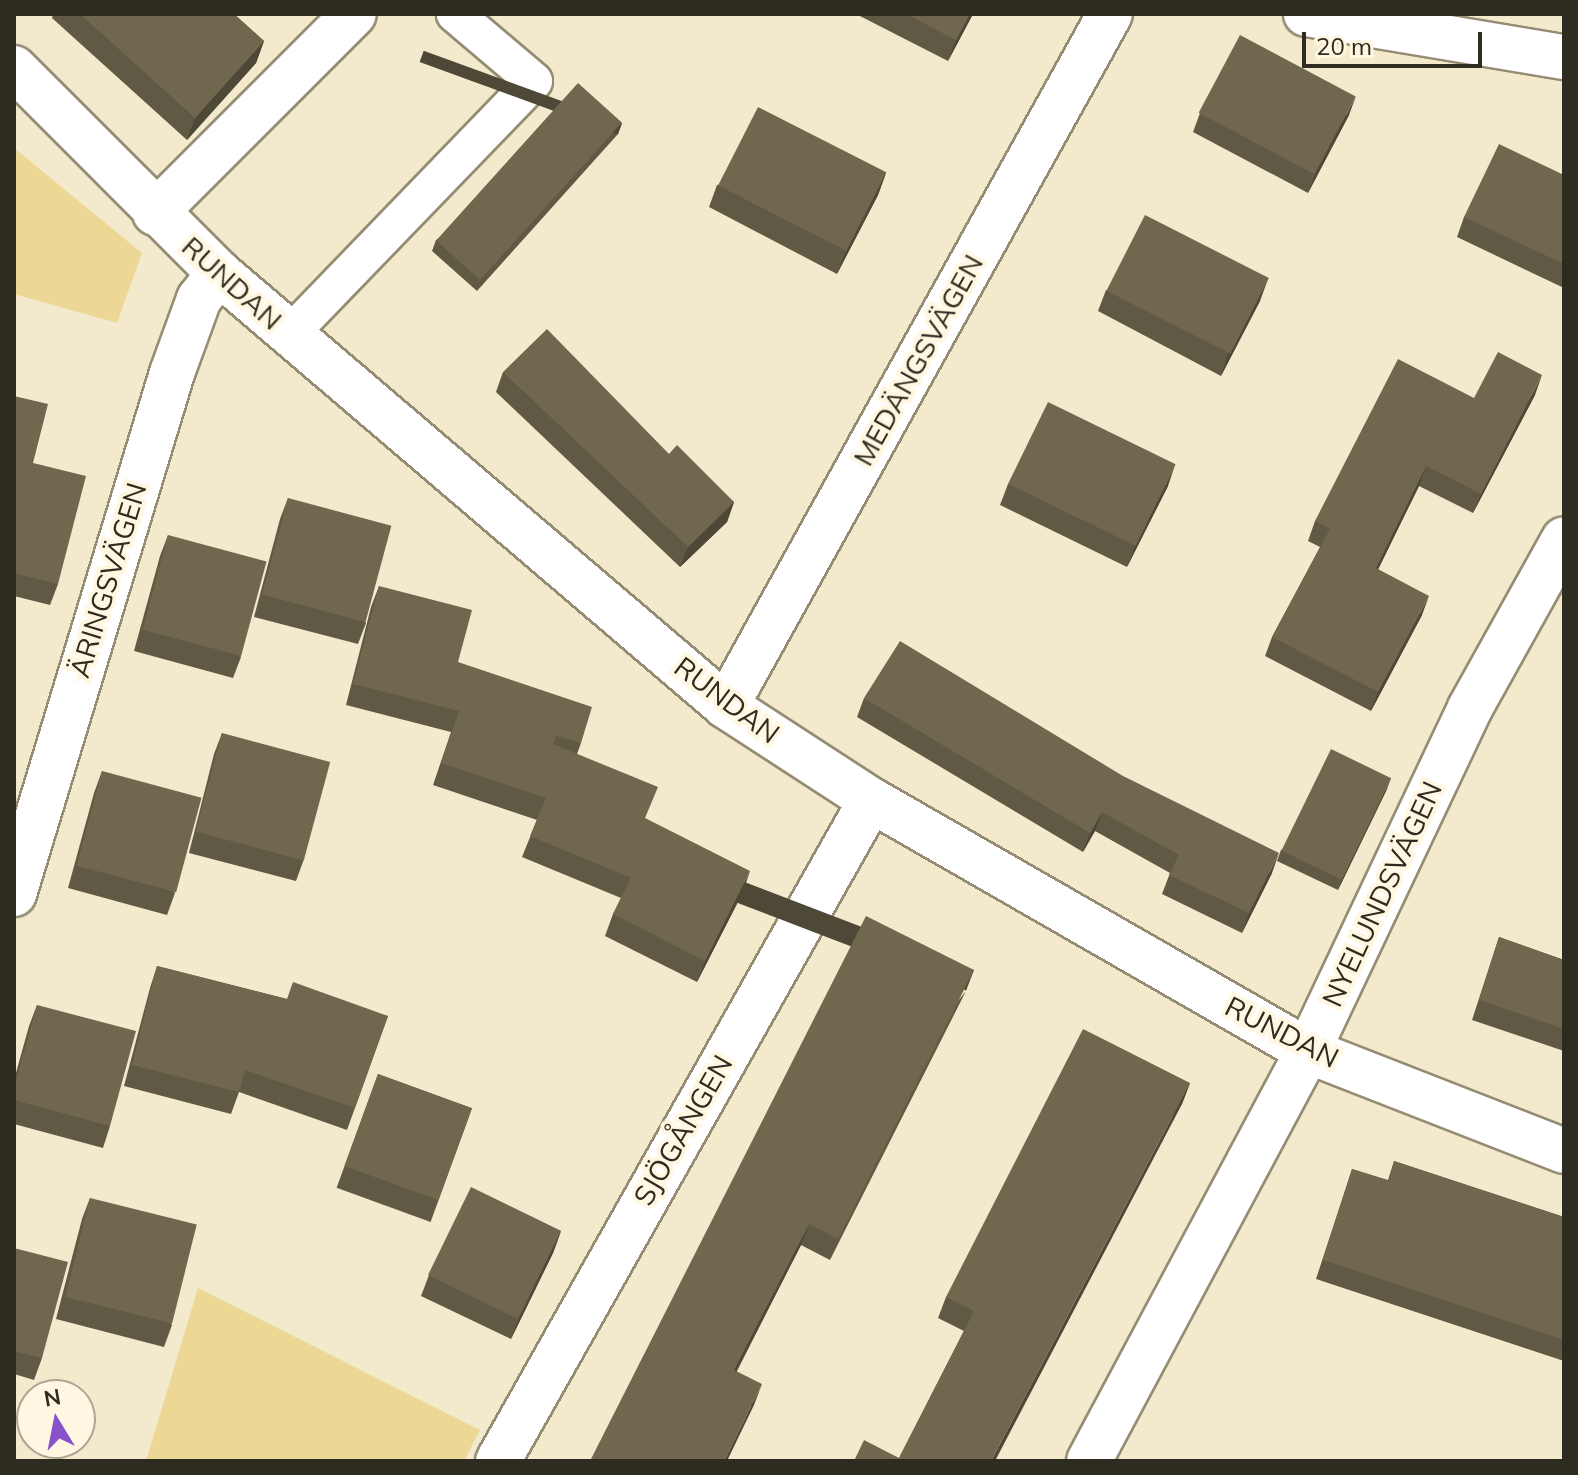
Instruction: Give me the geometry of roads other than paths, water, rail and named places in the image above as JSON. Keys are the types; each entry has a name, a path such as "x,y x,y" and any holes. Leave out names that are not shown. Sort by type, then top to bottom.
{"street":[{"path":"155,213 354,14"},
{"name":"MEDÄNGSVÄGEN","path":"726,706 1110,14"},
{"path":"1306,14 1564,57"},
{"name":"RUNDAN","path":"14,68 155,213 219,273 726,706 871,800 1308,1051 1564,1151"},
{"name":"ÄRINGSVÄGEN","path":"14,894 172,373 199,299 219,273"},
{"name":"NYELUNDSVÄGEN","path":"1089,1461 1308,1051 1470,708 1564,539"},
{"name":"SJÖGÅNGEN","path":"498,1461 871,800"}],"lane":[{"path":"290,334 534,81 455,14"}]}
